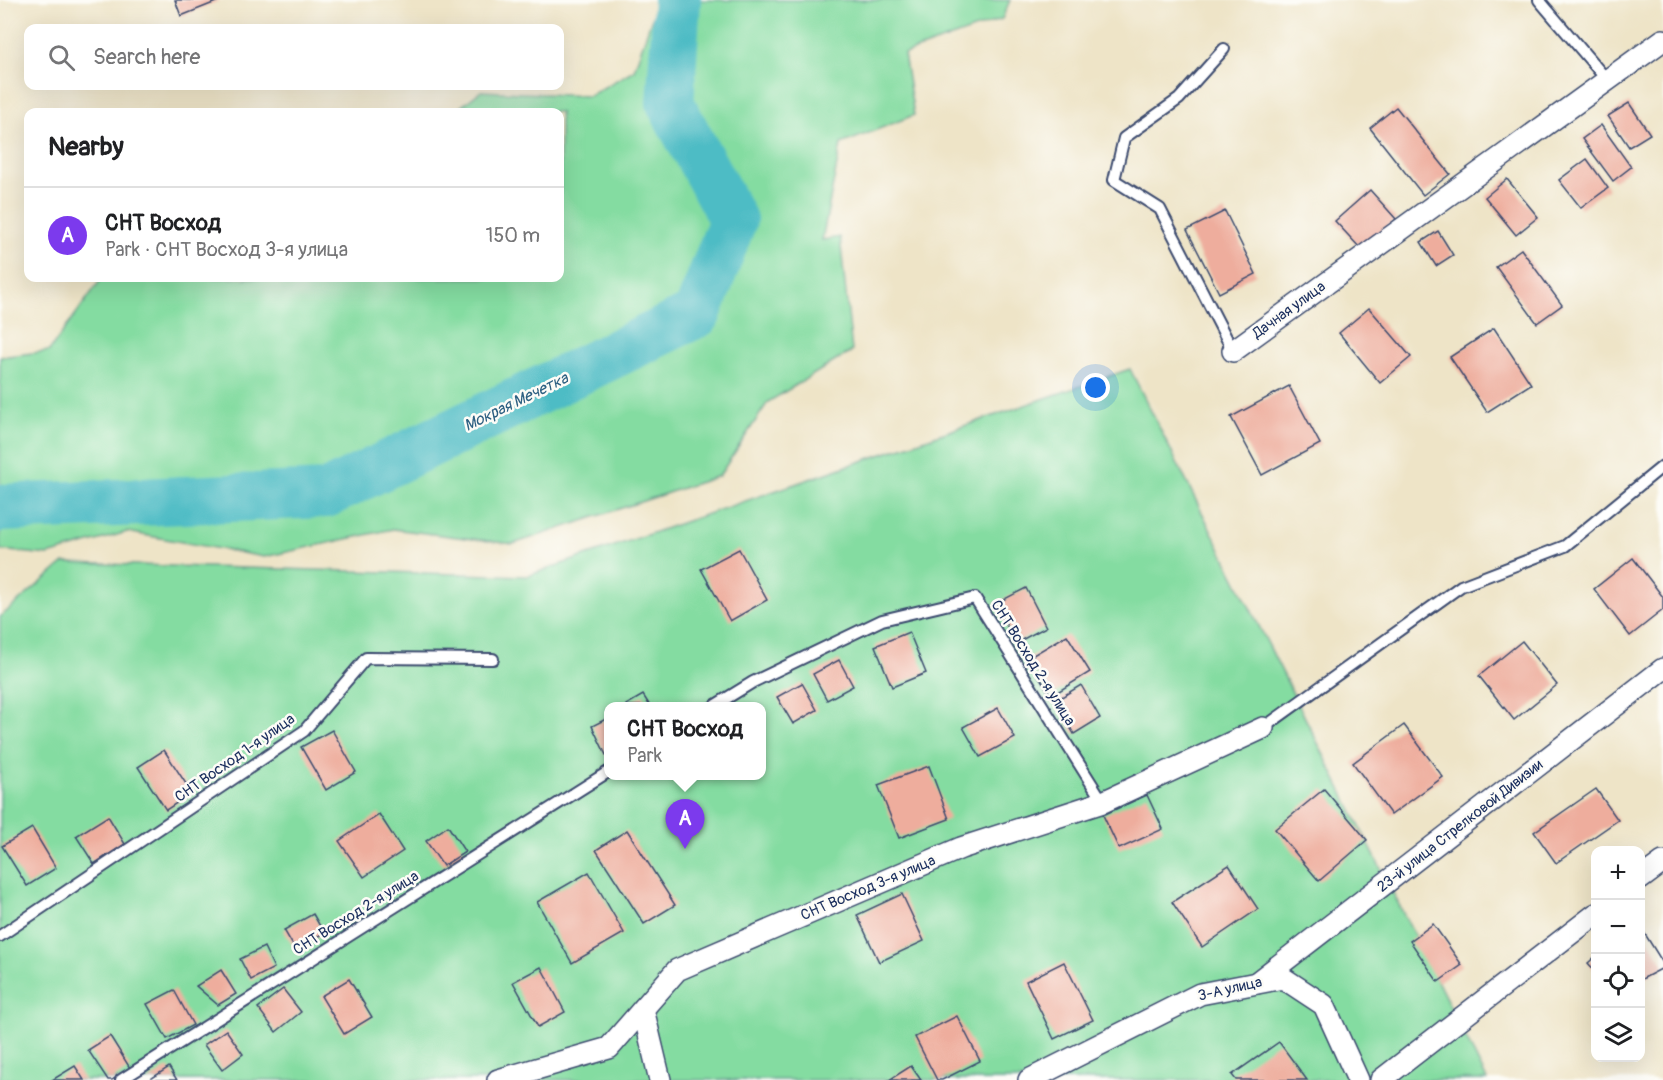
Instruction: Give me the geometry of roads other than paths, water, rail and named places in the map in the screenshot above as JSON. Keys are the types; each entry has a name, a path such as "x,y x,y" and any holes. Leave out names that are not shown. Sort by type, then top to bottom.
{"street":[{"name":"Дачная улица","path":"1233,351 1663,40"},
{"name":"23-й улица Стрелковой Дивизии","path":"1256,983 1663,669"},
{"name":"СНТ Восход 3-я улица","path":"498,1080 609,1048 677,970 961,848 1103,802 1263,728"},
{"path":"1645,876 1663,862"},
{"path":"1382,1080 1591,918"},
{"name":"3-А улица","path":"1029,1080 1200,994 1283,978 1324,1005 1358,1080"},
{"path":"643,1009 660,1080"}],"lane":[{"path":"1539,0 1607,80"},
{"name":"Дачная улица","path":"1224,49 1179,99 1124,138 1114,180 1160,209 1233,351"},
{"path":"1263,728 1461,586 1565,546 1663,466"},
{"name":"СНТ Восход 2-я улица","path":"720,702 753,682 882,620 975,598 1103,802"},
{"name":"СНТ Восход 1-я улица","path":"0,936 303,731 366,658 493,659"},
{"name":"СНТ Восход 2-я улица","path":"121,1080 604,775"}],"waterway":[{"name":"Мокрая Мечетка","path":"0,508 326,494 697,314 733,220 670,103 677,0"}],"place":[{"name":"СНТ Восход","path":"685,849"}]}
